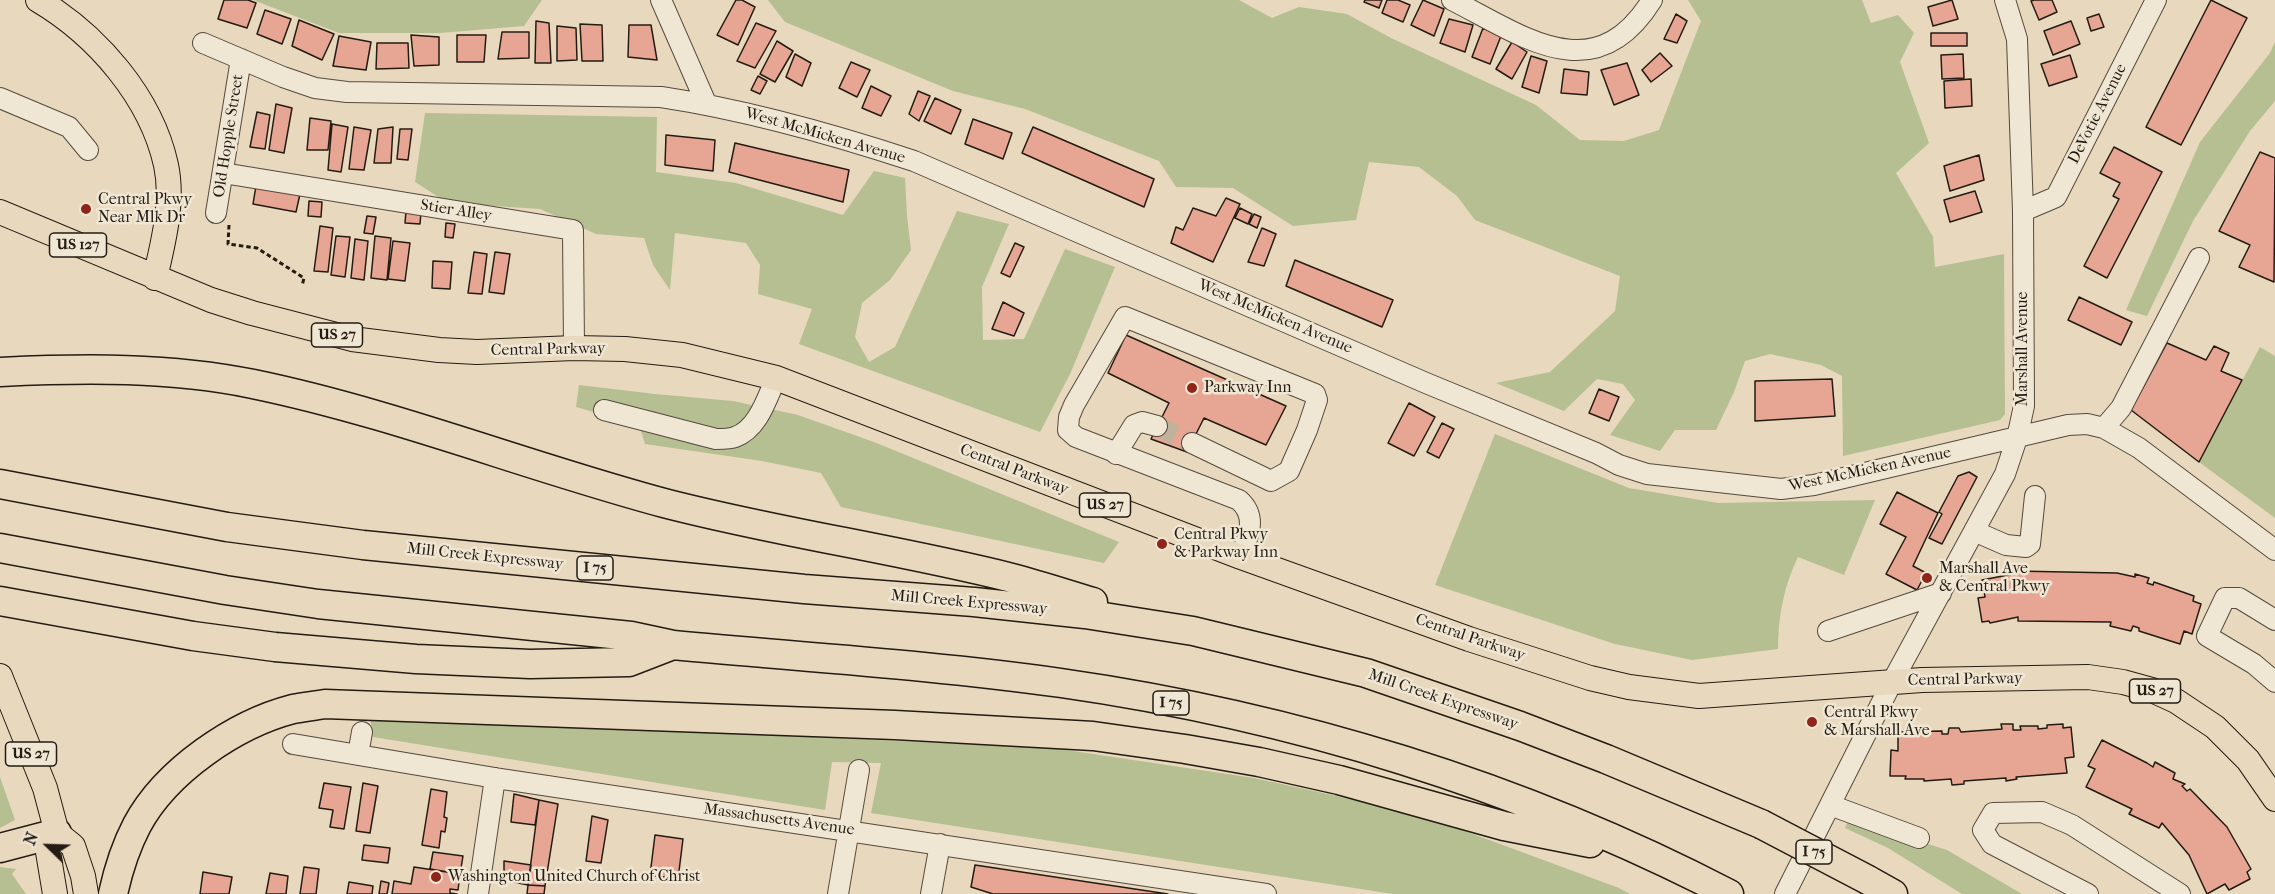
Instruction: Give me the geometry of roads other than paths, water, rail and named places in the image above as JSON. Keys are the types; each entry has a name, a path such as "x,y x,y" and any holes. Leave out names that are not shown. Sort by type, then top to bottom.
{"highway":[{"path":"0,372 55,369 141,370 196,375 253,384 387,418 609,488 678,506 1011,578 1193,631"},
{"name":"Mill Creek Expressway","path":"0,484 228,527 363,545 1085,615 1193,631 1267,647 1385,679 1606,759 1761,824 1893,894"},
{"name":"I 75","path":"0,548 225,590 361,609 631,636 673,645 986,674 1063,684 1170,703 1284,727 1383,754 1483,787 1647,855 1726,893"},
{"path":"0,601 70,615 240,642 416,660 530,664 629,662 673,645"},
{"path":"113,894 125,854 137,825 151,803 174,778 206,752 235,733 262,720 294,709 325,704 906,726 1093,736 1259,762 1339,780 1504,826 1647,855"},
{"path":"0,848 57,833"}],"main road":[{"path":"38,0 95,43 136,96 154,131 166,166 168,198 165,234 155,278"},
{"name":"Central Parkway","path":"0,212 211,300 352,339 439,350 477,352 574,348 625,349 682,356 776,378 1241,557 1468,639 1590,678 1629,687 1699,696 1892,682 2088,677 2124,682 2152,690 2175,701 2215,727 2248,760 2275,800"},
{"name":"US 27","path":"0,676 45,788 57,833"},
{"path":"55,894 48,852 57,833 74,846 86,894"}],"street":[{"path":"661,0 706,104"},
{"path":"1452,0 1536,43 1569,51 1601,46 1616,39 1641,17 1652,0"},
{"name":"Marshall Avenue","path":"1785,894 1892,682 2005,474 2017,438 2024,406 2023,211 2017,39 2005,0"},
{"name":"DeVotie Avenue","path":"2023,211 2056,198 2156,0"},
{"name":"West McMicken Avenue","path":"203,43 315,88 347,92 662,97 706,104 858,143 914,161 1426,383 1596,453 1619,465 1647,474 1781,489 1814,485 2068,425 2087,424 2104,428 2139,448 2275,550"},
{"name":"Old Hopple Street","path":"216,213 241,59"},
{"path":"0,98 69,127 88,150"},
{"name":"Stier Alley","path":"223,173 573,230 574,348"},
{"path":"2104,428 2121,408 2199,258"},
{"path":"1192,444 1270,481 1289,471 1307,430 1317,400 1315,394 1125,317 1074,405 1069,417 1068,429 1076,437 1116,454 1239,500 1247,507 1251,521 1241,557"},
{"path":"604,410 716,439 734,438 747,431 759,414 776,378"},
{"path":"1116,454 1134,425 1142,422 1157,426"},
{"path":"1974,531 2006,545 2026,547 2030,544 2035,496"},
{"path":"1828,631 1941,593"},
{"path":"2275,620 2239,598 2225,598 2207,636 2254,664 2275,682"},
{"path":"358,755 362,732"},
{"name":"Massachusetts Avenue","path":"292,744 495,778 940,844 1200,890 1266,894"},
{"path":"838,894 859,770"},
{"path":"478,894 495,778"},
{"path":"1830,805 1919,838"},
{"path":"2088,894 1992,844 1983,830 1993,813 2042,812 2072,825 2180,894"},
{"path":"932,894 940,844"}],"tunnel":[{"path":"1157,426 1192,443"}],"place":[{"name":"Central Pkwy Near Mlk Dr","path":"86,209"},
{"name":"Parkway Inn","path":"1192,388"},
{"name":"Central Pkwy & Parkway Inn","path":"1162,544"},
{"name":"Marshall Ave & Central Pkwy","path":"1927,578"},
{"name":"Central Pkwy & Marshall Ave","path":"1812,722"},
{"name":"Washington United Church of Christ","path":"436,877"}]}
